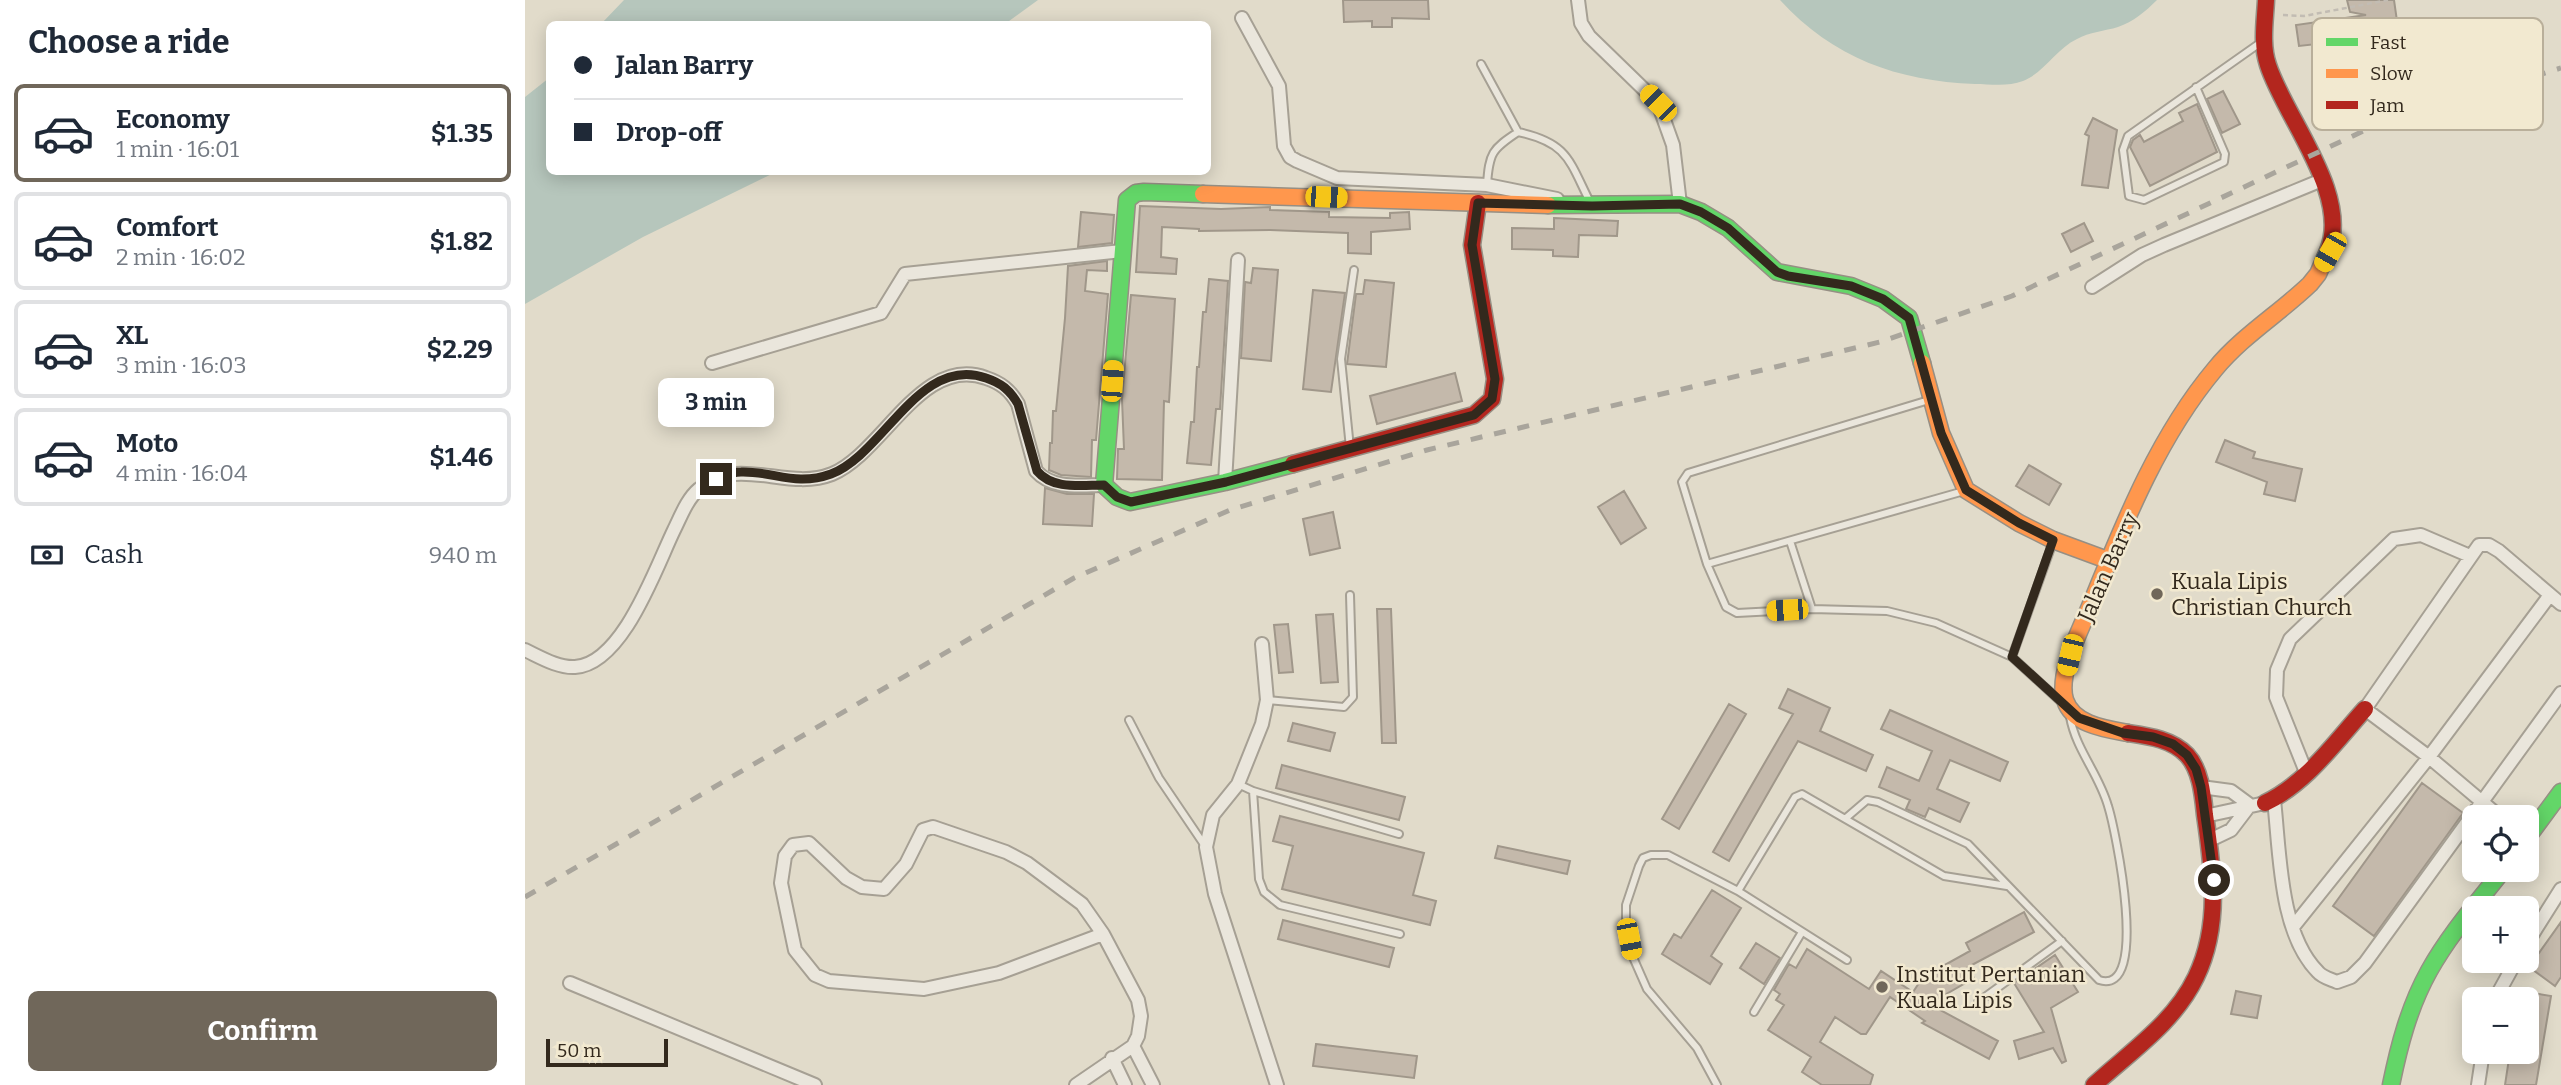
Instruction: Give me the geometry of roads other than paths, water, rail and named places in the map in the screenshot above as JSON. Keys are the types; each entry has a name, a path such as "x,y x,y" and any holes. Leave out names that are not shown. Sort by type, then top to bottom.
{"street":[{"path":"1578,0 1581,23 1589,36 1658,103 1673,145 1680,204"},
{"name":"Jalan Barry","path":"2068,708 2064,691 2070,655 2160,452 2203,383 2226,358 2316,277 2330,252 2335,232 2322,180 2267,65 2262,42 2266,7"},
{"path":"1242,18 1279,86 1284,146 1290,157 1337,178 1487,185 1592,206"},
{"path":"2092,287 2153,250 2322,180"},
{"path":"1104,485 1127,200 1136,193 1592,206 1680,204 1701,212 1728,228 1777,272 1851,286 1893,305 1909,318 1941,433 1966,490 2019,523 2053,540 2110,561"},
{"path":"525,650 561,666 576,667 602,656 612,646 640,602 686,506 698,489 716,479 743,472 795,480 835,473 855,458 916,397 952,375 967,372 1005,386 1018,404 1037,471 1042,477 1062,485 1104,485 1117,497 1131,502 1226,482 1474,415 1492,399 1495,379 1472,245 1478,203"},
{"path":"712,363 881,313 905,274 1122,251"},
{"path":"1226,482 1238,260"},
{"path":"2307,772 2276,697 2277,670 2290,639 2394,539 2421,535 2470,556"},
{"path":"2210,840 2231,830 2263,803 2292,788 2365,709 2479,545 2489,545 2499,551 2561,604"},
{"path":"2293,927 2429,757 2550,594"},
{"path":"1262,644 1267,700 1262,724 1238,784 1213,815 1206,847 1215,894 1277,1085"},
{"path":"2263,803 2293,927 2303,953 2320,974 2337,982 2351,977 2365,963 2561,693"},
{"path":"2068,708 2079,718 2098,726 2153,737 2173,744 2187,755 2196,769 2201,787 2210,840 2215,912 2210,942 2187,994 2165,1021 2094,1085"},
{"path":"2365,709 2429,757 2485,805"},
{"path":"2201,787 2231,790 2263,803"},
{"path":"2539,822 2561,792"},
{"path":"2205,816 2263,803"},
{"path":"1076,1085 1133,1046 1138,1036 1141,1016 1138,1000 1103,933 1082,904 1027,863 1006,852 933,827 923,830 906,864 884,890 862,887 846,878 809,843 793,845 785,856 781,883 795,950 815,975 829,982 924,989 999,973 1103,933"},
{"path":"2391,1085 2399,1045 2412,1006 2430,970 2494,882"},
{"path":"2539,924 2561,889"},
{"path":"570,982 815,1085"},
{"path":"1133,1046 1153,1085"},
{"path":"1112,1058 1125,1085"},
{"path":"2478,1085 2481,1064"}],"lane":[{"path":"2196,87 2225,154 2224,162 2144,200 2129,196 2123,150 2128,136 2196,87 2262,42"},
{"path":"1481,64 1518,132"},
{"path":"1487,185 1488,161 1495,147 1518,132 1542,137 1565,152 1592,206"},
{"path":"1351,450 1341,359 1354,270"},
{"path":"1846,818 1867,800 1878,802 1968,844 2099,980 2105,982 2118,975 2125,954 2127,928 2117,841 2107,802 2073,736 2068,708 2012,657 1936,622 1888,611 1812,609 1737,613 1725,607 1707,564 1682,482 1688,473 1932,399"},
{"path":"1707,564 1966,490"},
{"path":"2012,657 2053,540"},
{"path":"1790,541 1812,609"},
{"path":"1267,700 1344,707 1353,697 1350,594"},
{"path":"1129,720 1151,765 1206,847"},
{"path":"1238,784 1253,791 1399,834"},
{"path":"1253,791 1259,879 1264,892 1280,905 1400,934"},
{"path":"1738,891 1795,797 1802,794 1944,876 2009,886"},
{"path":"1717,1085 1697,1048 1647,989 1632,955 1626,924 1626,905 1643,859 1668,855 1738,891 1847,960"},
{"path":"1754,1012 1803,932"},
{"path":"1978,1002 2061,941"}],"railway":[{"path":"2543,74 2561,68"},
{"path":"525,897 1074,578 1230,510 1427,450 1880,342 2012,296 2365,130"}],"place":[{"name":"Kuala Lipis Christian Church","path":"2157,594"},
{"name":"Institut Pertanian Kuala Lipis","path":"1882,987"}]}
